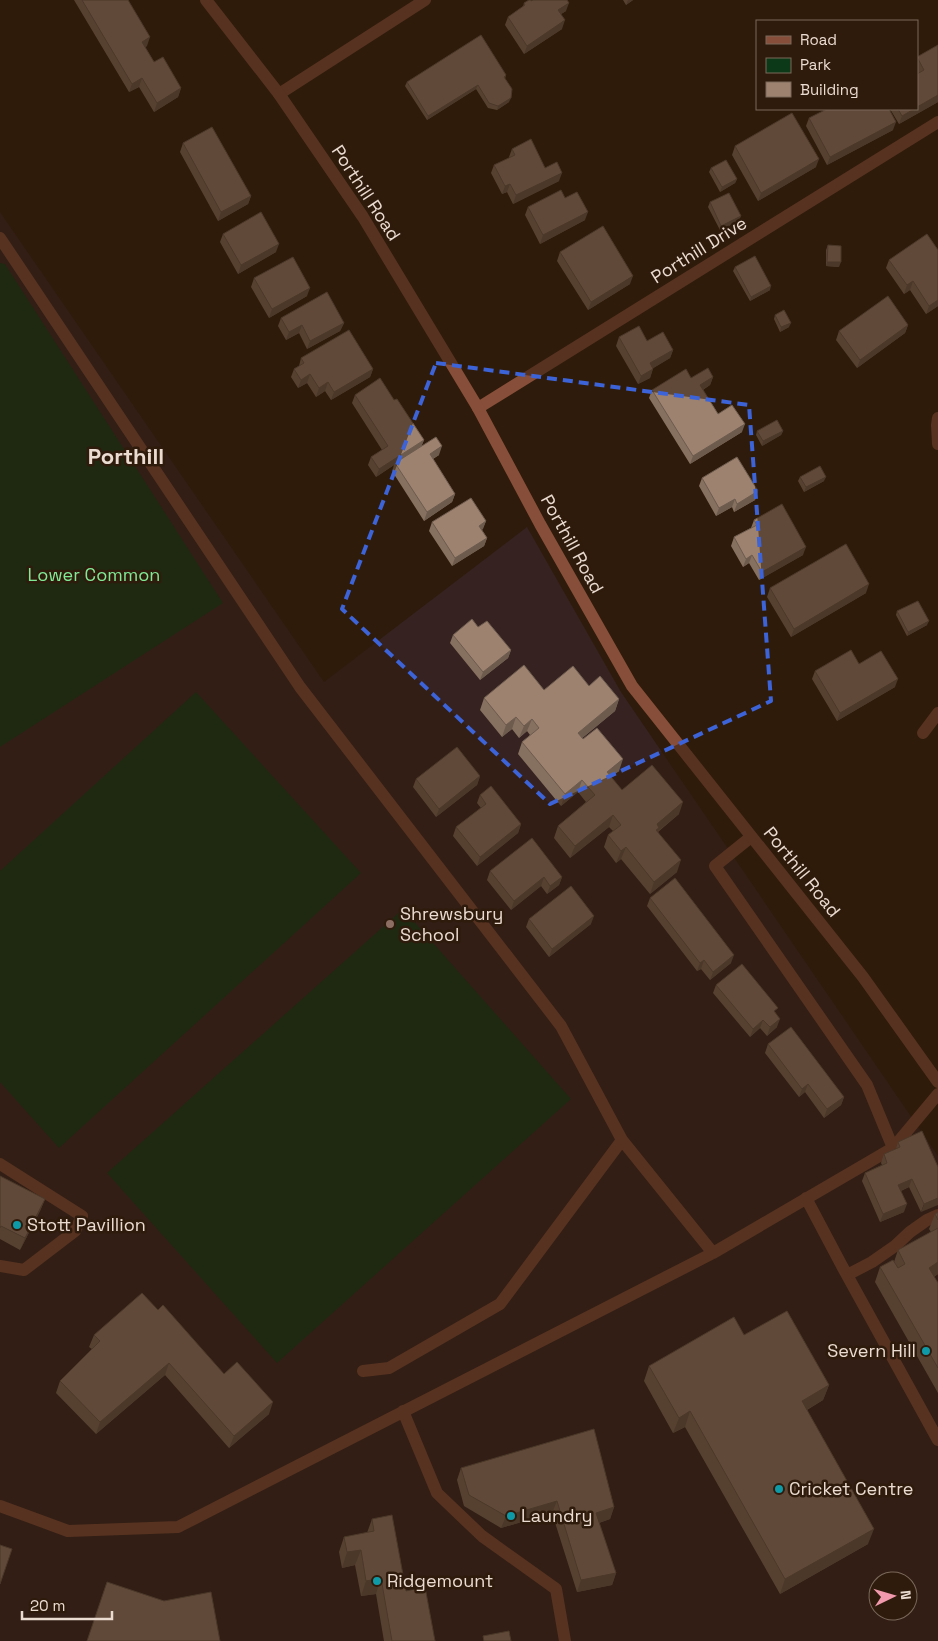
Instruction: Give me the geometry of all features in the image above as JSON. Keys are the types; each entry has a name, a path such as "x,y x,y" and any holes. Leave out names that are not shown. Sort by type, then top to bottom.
{"street":[{"name":"Porthill Road","path":"206,0 279,94 363,217 478,408 540,524 632,686 864,977 938,1082"},
{"path":"279,94 425,0"},
{"name":"Porthill Drive","path":"478,408 938,122"},
{"path":"0,238 300,687 560,1026 622,1140 713,1253"},
{"path":"938,418 938,444"},
{"path":"923,732 938,713"},
{"path":"751,837 715,866 867,1085 893,1148"},
{"path":"0,1506 68,1531 178,1527 713,1253 893,1148 938,1094"},
{"path":"363,1370 389,1368 500,1304 622,1140"},
{"path":"0,1164 82,1216 75,1231 24,1270 0,1266"},
{"path":"806,1198 938,1440"},
{"path":"847,1275 872,1262 895,1246 910,1232 938,1215"},
{"path":"403,1411 437,1493 482,1536 556,1589 564,1641"}],"highlighted area":[{"path":"436,363 749,405 771,701 550,804 342,609"}],"shaded area":[{"name":"Shrewsbury School","path":"0,212 324,682 527,527 621,692 938,1156 938,1641 0,1641"}],"green space":[{"name":"Lower Common","path":"0,263 5,264 223,603 0,747"},
{"path":"196,692 361,873 59,1148 0,1082 0,871"},
{"path":"403,909 571,1099 277,1363 107,1173"}],"building":[{"path":"82,0 128,0 150,37 142,42 154,62 163,57 181,88 157,103 142,78 132,84"},
{"path":"529,0 567,0 569,3 558,10 565,20 527,46 508,17"},
{"path":"481,35 506,75 504,77 512,89 511,98 498,106 489,103 478,85 428,116 407,82"},
{"path":"938,45 938,95 918,106 918,73 924,70 918,56"},
{"path":"825,110 890,110 896,122 830,157 809,118"},
{"path":"899,110 912,110 902,116"},
{"path":"792,113 819,159 761,193 735,146"},
{"path":"212,127 251,196 221,212 183,143"},
{"path":"531,139 545,168 557,162 562,173 516,195 510,184 505,186 494,165 515,155 512,149"},
{"path":"726,160 737,179 722,187 711,168"},
{"path":"561,190 565,198 577,192 588,212 543,235 528,207"},
{"path":"729,193 741,216 721,226 710,202"},
{"path":"261,212 279,244 241,265 223,234"},
{"path":"603,226 633,276 591,302 560,252"},
{"path":"927,234 938,250 938,300 929,306 913,281 907,285 889,260"},
{"path":"828,245 841,246 841,262 827,262"},
{"path":"755,256 771,286 751,297 735,267"},
{"path":"293,257 310,288 272,309 254,278"},
{"path":"327,292 344,323 310,341 302,325 289,332 281,318"},
{"path":"888,296 908,325 860,360 839,331"},
{"path":"784,310 791,323 781,327 775,315"},
{"path":"639,326 647,341 663,332 673,350 650,363 653,369 641,376 619,337"},
{"path":"349,330 373,369 334,392 328,382 319,388 310,374 301,380 294,369 304,363 301,358"},
{"path":"708,368 713,377 700,385 718,414 732,405 745,424 693,456 652,390 686,369 691,378"},
{"path":"380,378 394,400 397,399 424,440 379,469 371,457 388,446 355,395"},
{"path":"777,420 783,431 763,441 757,431"},
{"path":"436,437 442,446 430,454 455,494 427,512 395,463"},
{"path":"737,457 758,491 737,504 735,499 719,508 702,478"},
{"path":"820,466 826,477 806,487 800,477"},
{"path":"471,498 486,521 479,526 487,538 455,558 432,522"},
{"path":"782,504 806,547 762,572 752,555 746,559 734,537 757,525 754,520"},
{"path":"846,544 869,584 794,629 770,588"},
{"path":"918,601 929,621 908,632 897,611"},
{"path":"472,619 478,627 487,621 511,650 483,672 453,635"},
{"path":"851,650 859,664 881,651 898,679 840,713 815,671"},
{"path":"524,665 544,690 573,666 589,686 600,676 619,699 578,733 583,739 597,728 623,759 607,772 622,790 652,765 683,802 657,824 659,828 656,830 681,860 654,882 626,847 621,851 608,835 621,825 613,815 575,846 558,826 595,795 582,780 565,794 522,742 539,728 532,719 524,726 516,717 506,725 484,698"},
{"path":"457,747 480,776 439,809 416,779"},
{"path":"491,786 521,824 480,857 456,827 486,804 480,795"},
{"path":"532,838 562,877 550,886 544,877 514,901 490,871"},
{"path":"675,878 734,955 713,972 704,960 700,963 650,898"},
{"path":"571,886 594,916 552,949 529,919"},
{"path":"742,964 778,1008 774,1011 780,1019 770,1027 763,1020 753,1029 716,985"},
{"path":"791,1027 844,1097 827,1109 808,1084 802,1089 768,1044"},
{"path":"922,1131 938,1167 938,1198 924,1204 912,1179 898,1185 907,1204 883,1214 865,1173 887,1163 884,1154 900,1147 898,1142"},
{"name":"Stott Pavillion","path":"0,1176 45,1199 25,1238 1,1226 0,1228"},
{"name":"Severn Hill","path":"938,1228 938,1262 929,1268 938,1283 938,1368 880,1267 893,1260 898,1268 905,1264 898,1250"},
{"path":"142,1293 158,1310 163,1305 224,1374 237,1362 273,1402 234,1436 169,1363 100,1422 60,1381 100,1341 94,1335"},
{"name":"Cricket Centre","path":"787,1311 829,1385 802,1401 874,1529 785,1579 690,1411 679,1418 649,1366 734,1317 744,1335"},
{"name":"Laundry","path":"594,1429 614,1507 596,1513 616,1573 581,1580 557,1501 506,1516 469,1495 461,1468"},
{"name":"Ridgemount","path":"392,1515 406,1591 425,1587 435,1641 392,1641 381,1578 366,1581 361,1550 347,1552 344,1537 374,1531 372,1519"},
{"path":"0,1545 12,1549 0,1584"},
{"path":"107,1582 164,1601 211,1592 220,1641 87,1641"},
{"path":"509,1631 511,1641 484,1641 483,1636"}],"place":[{"name":"Shrewsbury School","path":"390,924"},
{"name":"Stott Pavillion","path":"17,1225"},
{"name":"Severn Hill","path":"926,1351"},
{"name":"Cricket Centre","path":"779,1489"},
{"name":"Laundry","path":"511,1516"},
{"name":"Ridgemount","path":"377,1581"}],"district":[{"name":"Porthill","path":"126,456"}]}
